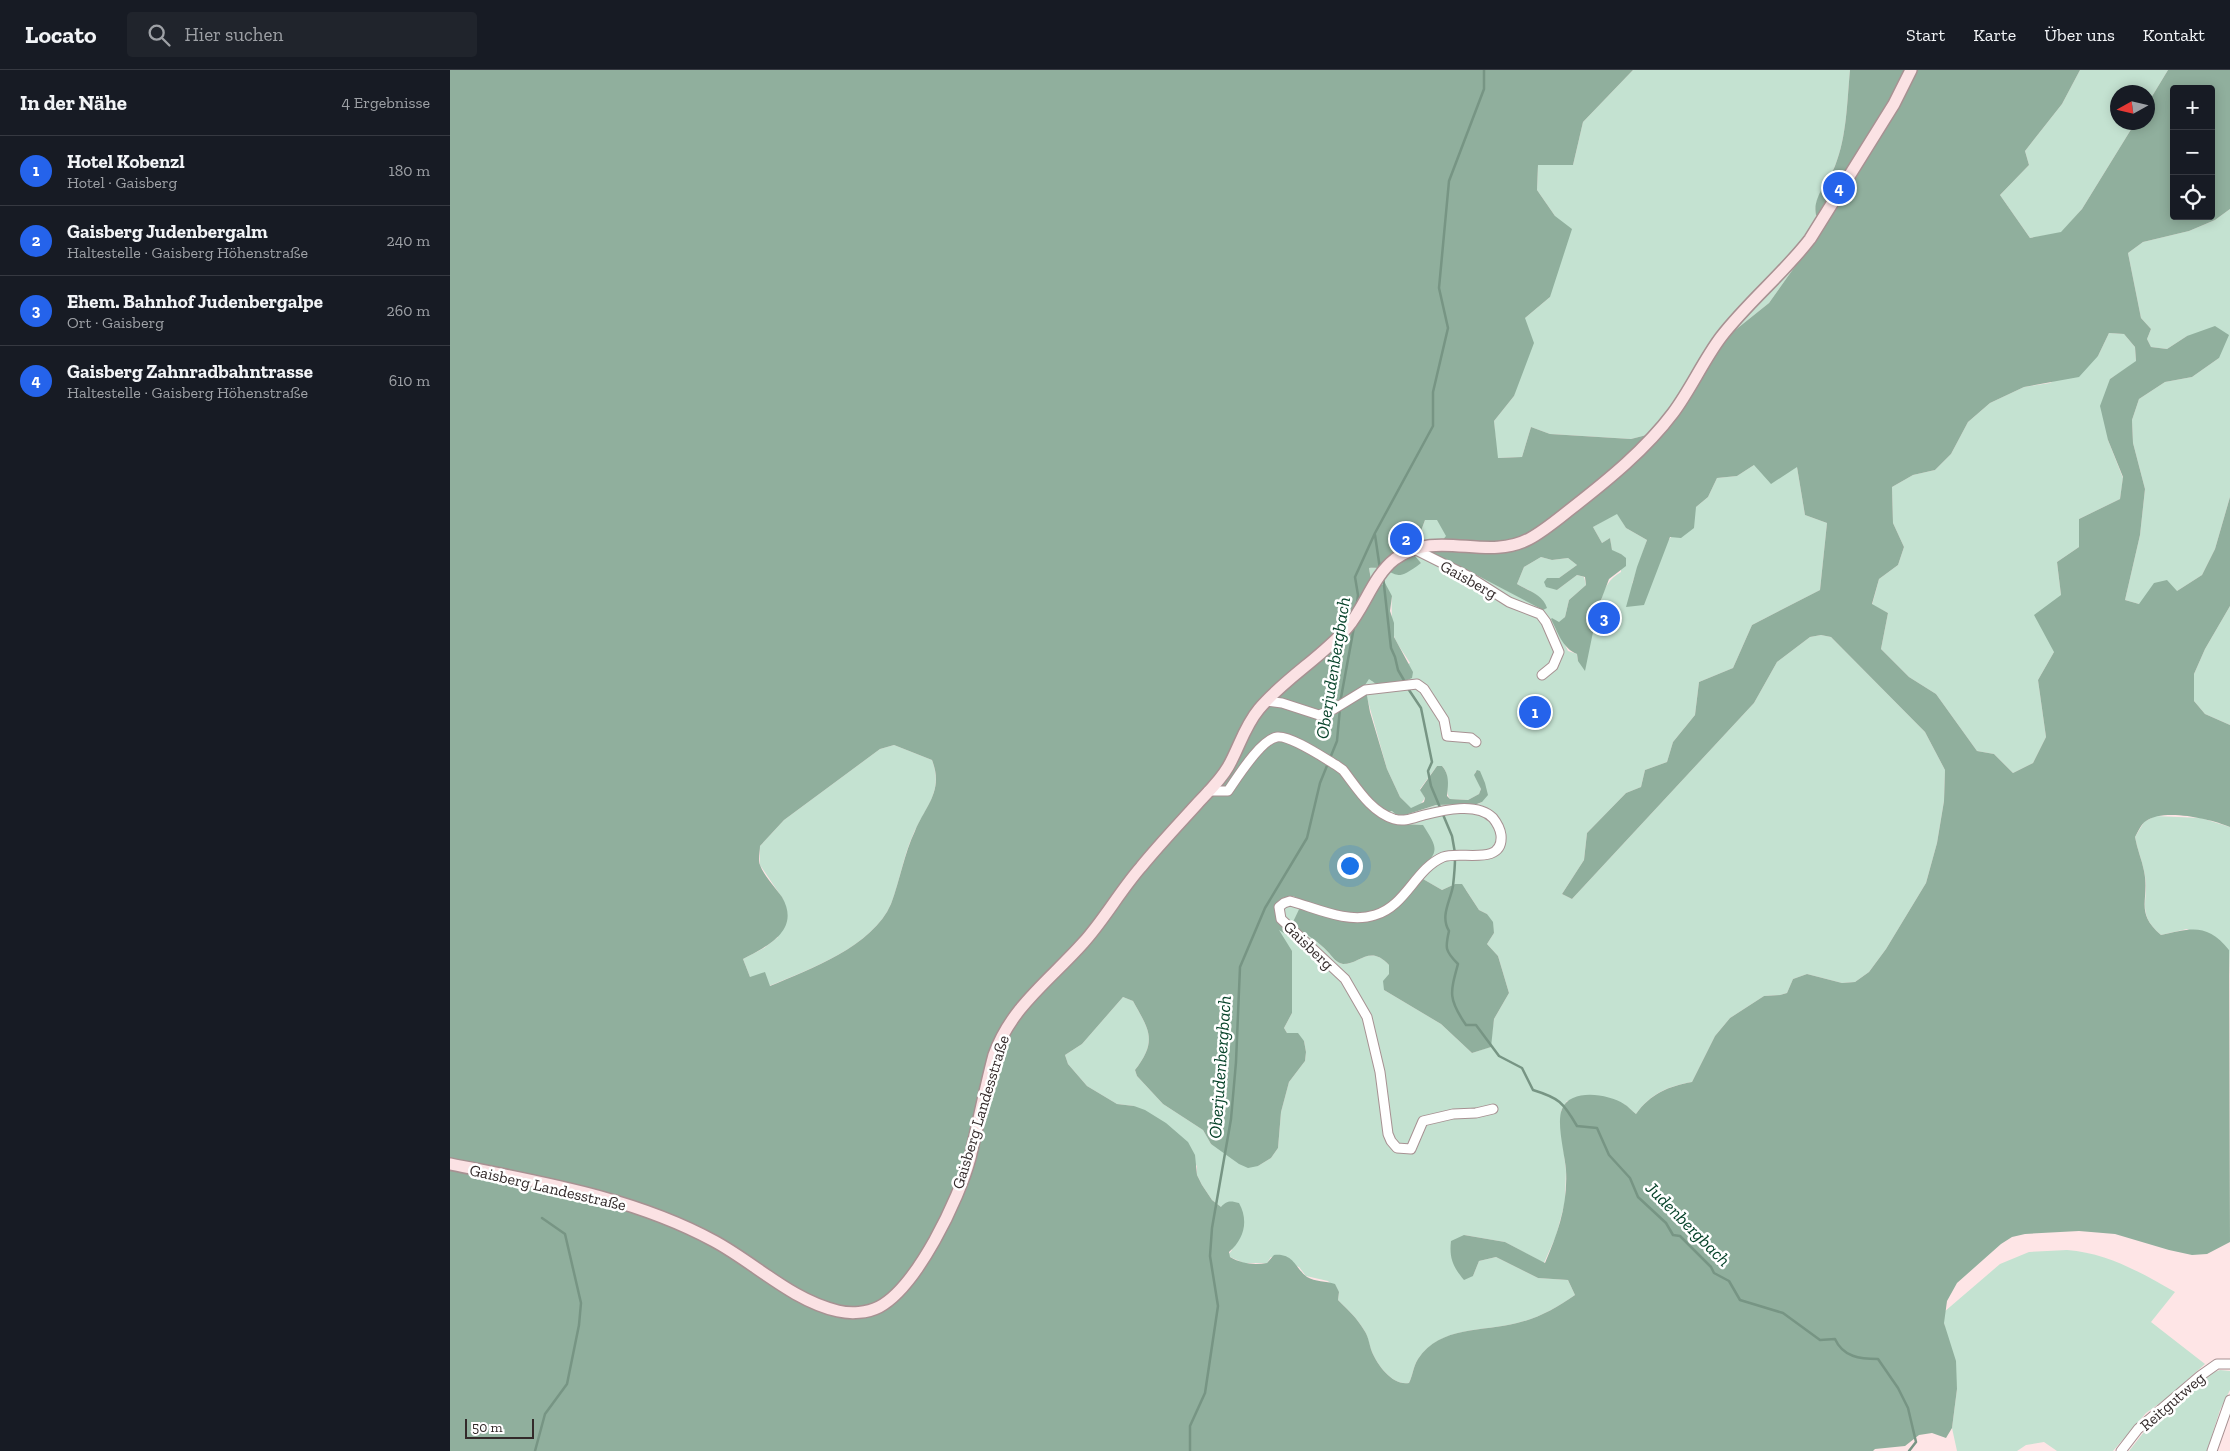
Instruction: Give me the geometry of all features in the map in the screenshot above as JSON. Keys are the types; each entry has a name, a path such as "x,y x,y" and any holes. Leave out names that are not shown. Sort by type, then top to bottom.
{"main road":[{"path":"1411,551 1440,544 1491,548 1515,545 1544,530 1593,492 1659,431 1685,397 1722,336 1796,257 1842,189 1894,104 1911,70"},
{"name":"Gaisberg Landesstraße","path":"450,1164 606,1198 657,1215 714,1241 762,1274 816,1304 840,1311 859,1312 880,1306 909,1281 920,1265 951,1204 969,1158 994,1055 1001,1036 1012,1018 1028,997 1083,943 1139,869 1227,769 1248,725 1266,701 1342,634 1356,617 1386,568 1411,551"}],"street":[{"name":"Gaisberg","path":"1411,551 1472,579 1509,602 1540,614 1546,622 1558,652 1553,666 1542,675"},
{"path":"1266,701 1287,704 1319,715 1334,710 1365,690 1417,684 1424,689 1444,720 1447,736 1471,738 1476,742"},
{"name":"Gaisberg","path":"1208,791 1228,792 1262,747 1270,739 1278,736 1287,738 1343,770 1374,808 1394,819 1406,820 1425,814 1466,808 1488,813 1500,828 1499,847 1492,853 1484,856 1449,854 1440,858 1428,867 1400,901 1374,916 1360,918 1345,916 1290,901 1279,907 1279,913 1281,919 1345,979 1367,1017 1380,1072 1388,1134 1391,1142 1397,1148 1411,1149 1422,1121 1453,1114 1476,1114 1493,1109"},
{"name":"Reitgutweg","path":"2120,1451 2144,1424 2200,1376 2217,1364 2230,1364"},
{"path":"2212,1451 2230,1400"}],"green space":[{"path":"450,70 1633,70 1583,122 1573,165 1538,165 1537,190 1555,216 1572,229 1550,297 1525,318 1534,343 1514,396 1494,421 1498,458 1522,457 1531,427 1550,434 1631,439 1666,430 1729,335 1769,303 1818,234 1819,218 1816,215 1816,202 1839,155 1846,118 1850,70 2080,70 2062,104 2025,151 2029,165 2000,195 2030,238 2061,232 2082,209 2131,130 2155,130 2155,91 2168,70 2230,70 2230,209 2215,220 2189,231 2143,242 2128,253 2141,318 2151,329 2147,339 2151,347 2167,349 2187,336 2215,326 2229,335 2219,358 2192,377 2165,382 2139,399 2132,420 2133,443 2145,489 2140,535 2125,600 2139,604 2154,583 2167,580 2177,591 2202,575 2215,549 2230,497 2230,606 2205,649 2194,674 2194,701 2205,714 2230,725 2230,827 2200,818 2164,815 2146,821 2135,837 2144,871 2145,912 2153,927 2161,935 2190,930 2206,932 2214,935 2229,950 2230,1242 2207,1254 2192,1255 2115,1234 2079,1231 2025,1234 2012,1237 2001,1244 1957,1283 1947,1301 1944,1323 1956,1361 1957,1389 1952,1428 1946,1438 1932,1433 1919,1435 1905,1446 1875,1449 1873,1451 450,1451","holes":["2109,333 2124,334 2135,347 2136,361 2110,379 2100,406 2108,440 2123,477 2120,499 2079,519 2079,547 2057,562 2061,595 2034,615 2054,652 2038,680 2046,737 2033,763 2013,773 1994,754 1977,751 1936,694 1909,677 1881,649 1888,613 1872,604 1879,579 1898,565 1904,547 1893,523 1892,487 1913,475 1935,470 1951,454 1968,422 1990,403 2024,387 2079,377 2098,356","1754,465 1771,484 1797,467 1805,515 1827,523 1820,590 1752,625 1733,668 1699,682 1695,715 1673,742 1667,762 1645,770 1641,787 1626,793 1587,833 1584,860 1562,894 1572,899 1754,703 1777,662 1810,637 1821,635 1831,637 1925,732 1945,770 1944,801 1937,843 1926,883 1886,949 1869,972 1855,982 1842,983 1807,974 1793,979 1787,993 1764,996 1730,1018 1715,1036 1692,1082 1661,1092 1647,1101 1636,1114 1617,1100 1600,1096 1581,1096 1567,1102 1560,1115 1561,1139 1566,1170 1564,1206 1558,1229 1545,1263 1505,1242 1464,1235 1451,1241 1451,1257 1457,1271 1464,1280 1473,1276 1479,1261 1496,1257 1538,1278 1568,1280 1575,1295 1547,1312 1525,1321 1463,1332 1438,1340 1427,1348 1418,1359 1409,1383 1397,1381 1387,1374 1378,1363 1372,1352 1367,1335 1352,1314 1338,1300 1339,1292 1335,1284 1307,1277 1286,1256 1274,1255 1267,1263 1257,1264 1244,1263 1230,1257 1229,1252 1238,1241 1243,1229 1244,1216 1239,1203 1229,1202 1221,1207 1212,1200 1197,1175 1195,1155 1188,1142 1166,1123 1145,1110 1134,1106 1117,1104 1087,1086 1068,1064 1065,1055 1082,1044 1123,997 1133,1001 1149,1035 1147,1051 1135,1070 1137,1076 1163,1104 1203,1130 1211,1144 1239,1164 1248,1168 1258,1166 1271,1158 1278,1148 1281,1112 1289,1082 1305,1061 1306,1052 1304,1041 1298,1033 1287,1033 1284,1028 1292,1013 1292,951 1279,930 1310,950 1276,906 1283,898 1293,896 1303,901 1293,926 1316,941 1336,961 1343,964 1349,963 1371,955 1382,959 1389,965 1389,974 1383,981 1384,990 1441,1024 1472,1053 1491,1047 1494,1019 1509,993 1498,956 1487,944 1494,933 1493,922 1487,914 1479,910 1462,884 1455,884 1442,890 1423,879 1419,871 1433,854 1434,845 1432,840 1423,825 1403,824 1386,813 1392,811 1399,817 1436,805 1477,804 1482,802 1488,795 1485,783 1480,771 1477,770 1474,775 1481,789 1479,794 1468,800 1450,799 1447,796 1448,780 1446,773 1442,766 1437,766 1420,790 1425,798 1424,802 1411,808 1400,797 1387,769 1370,712 1365,685 1369,679 1379,686 1403,682 1412,678 1413,672 1394,637 1394,623 1390,611 1392,596 1385,583 1382,585 1371,580 1369,568 1379,568 1398,575 1404,574 1421,563 1415,556 1417,542 1425,520 1437,520 1446,536 1431,554 1463,568 1543,610 1547,608 1542,600 1517,584 1524,567 1541,557 1552,560 1568,558 1577,565 1559,578 1547,578 1544,582 1546,587 1557,590 1577,575 1585,577 1586,585 1569,600 1565,617 1559,622 1551,619 1561,639 1568,648 1577,654 1578,661 1585,671 1598,608 1609,579 1626,566 1626,558 1612,550 1610,538 1602,543 1593,527 1617,514 1626,528 1647,540 1626,607 1644,605 1670,537 1681,538 1694,528 1696,507 1708,497 1717,478 1737,476","894,745 932,760 936,781 932,797 908,849 891,904 882,919 855,944 838,955 803,972 770,986 765,972 750,977 743,959 779,936 785,928 787,919 787,909 782,897 760,865 760,846 784,820 880,749"]},
{"path":"1633,70 1850,70 1846,118 1839,155 1817,202 1818,234 1769,303 1729,335 1666,430 1631,439 1550,434 1531,427 1522,457 1497,458 1494,421 1514,396 1525,318 1550,297 1555,216 1537,190 1538,165 1573,165 1583,122"},
{"path":"2080,70 2168,70 2155,91 2155,85 2110,85 2110,130 2131,130 2082,209 2061,233 2030,238 2000,195 2029,165 2025,151 2062,104"},
{"path":"2230,209 2230,497 2215,549 2202,575 2177,591 2139,604 2125,600 2140,535 2145,489 2133,443 2132,420 2139,399 2165,382 2192,377 2219,358 2187,336 2167,349 2151,347 2147,339 2151,329 2141,318 2128,253 2143,242 2189,231 2215,220"},
{"path":"2109,333 2124,334 2135,347 2136,362 2110,379 2108,440 2123,478 2120,499 2079,519 2079,547 2057,562 2061,595 2054,652 2038,680 2046,737 2033,763 2013,773 1994,754 1977,751 1936,694 1909,677 1881,649 1888,613 1872,605 1879,579 1898,565 1904,547 1893,523 1892,487 1913,475 1935,470 1951,454 1968,422 1990,403 2024,387 2050,383 2098,356"},
{"path":"1754,465 1797,467 1805,515 1827,523 1820,590 1752,625 1733,668 1699,682 1695,715 1673,742 1667,762 1645,770 1641,787 1626,793 1587,833 1584,860 1562,894 1572,899 1754,703 1777,662 1810,637 1821,635 1831,637 1925,732 1945,770 1944,801 1937,843 1926,883 1886,949 1869,972 1855,982 1842,983 1807,974 1793,979 1787,993 1764,996 1730,1018 1715,1036 1692,1082 1660,1092 1647,1101 1636,1114 1624,1104 1567,1101 1561,1111 1566,1171 1565,1202 1556,1236 1544,1263 1505,1242 1464,1235 1473,1276 1479,1261 1496,1257 1538,1278 1568,1280 1575,1295 1547,1312 1525,1321 1464,1332 1439,1340 1418,1359 1409,1383 1397,1381 1387,1374 1378,1363 1364,1330 1338,1300 1339,1292 1328,1281 1306,1276 1299,1267 1271,1257 1267,1263 1244,1263 1230,1257 1228,1255 1232,1250 1221,1207 1212,1200 1202,1185 1197,1175 1197,1166 1134,1106 1117,1104 1087,1086 1068,1064 1065,1055 1082,1044 1123,997 1133,1001 1149,1035 1147,1051 1135,1070 1137,1076 1163,1104 1203,1130 1211,1144 1258,1166 1271,1158 1278,1148 1281,1112 1289,1082 1305,1061 1306,1052 1304,1041 1287,1033 1284,1028 1292,1013 1277,928 1310,949 1281,924 1276,906 1283,898 1293,896 1303,901 1293,926 1316,941 1336,961 1343,964 1349,963 1371,955 1382,959 1389,965 1389,974 1384,990 1441,1024 1472,1053 1490,1047 1494,1019 1509,993 1498,956 1487,944 1494,933 1487,914 1479,910 1466,890 1455,884 1442,890 1423,879 1419,871 1423,825 1403,824 1386,813 1393,811 1402,816 1437,805 1478,804 1482,802 1480,771 1475,772 1481,789 1479,794 1468,800 1450,799 1447,791 1447,778 1442,766 1437,766 1420,789 1425,798 1420,805 1411,809 1400,797 1387,769 1364,687 1367,679 1371,679 1373,682 1410,663 1394,636 1392,596 1382,585 1371,580 1369,568 1421,563 1415,557 1417,542 1425,520 1438,520 1447,536 1431,554 1463,568 1543,609 1538,596 1517,584 1524,567 1541,557 1552,560 1568,558 1577,565 1559,578 1547,578 1557,590 1577,575 1584,577 1586,585 1569,600 1565,617 1559,623 1552,618 1568,651 1577,654 1578,661 1597,621 1604,590 1613,578 1621,572 1621,554 1612,551 1610,538 1602,543 1593,527 1617,513 1626,528 1647,540 1632,584 1696,507 1708,497 1717,478 1737,476"},
{"path":"2230,606 2230,725 2205,714 2194,701 2194,674 2205,649"},
{"path":"894,745 932,760 936,781 932,799 910,843 891,904 882,919 855,944 838,955 802,972 769,986 750,977 743,959 764,948 778,937 783,899 760,865 760,846 784,820 880,749"},
{"path":"2155,816 2201,818 2230,827 2230,976 2229,950 2187,929 2161,935 2148,919 2145,905 2146,881 2135,837 2144,822"},
{"path":"2067,1250 2110,1259 2175,1292 2151,1322 2205,1364 2167,1398 2146,1413 2113,1451 2057,1451 2044,1442 2026,1445 2017,1451 1957,1451 1952,1428 1957,1389 1944,1323 1944,1312 2000,1264 2029,1252"},
{"path":"2220,1370 2230,1371 2230,1390 2220,1410 2207,1451 2129,1451 2147,1428 2175,1406 2188,1391 2209,1374"}],"waterway":[{"name":"Oberjudenbergbach","path":"1357,604 1358,595 1355,577 1375,533 1433,426 1433,392 1448,328 1439,288 1449,181 1484,89 1484,70"},
{"name":"Judenbergbach","path":"1375,535 1380,569"},
{"name":"Judenbergbach","path":"1383,576 1391,648 1398,670 1405,682"},
{"name":"Oberjudenbergbach","path":"1340,703 1354,627"},
{"name":"Judenbergbach","path":"1407,687 1421,708 1432,762 1428,771 1431,786 1452,836 1455,853"},
{"name":"Oberjudenbergbach","path":"1190,1451 1190,1426 1205,1393 1218,1306 1210,1256 1212,1228 1231,1119 1236,1062 1240,967 1265,908 1307,838 1320,783 1337,741 1340,708"},
{"name":"Judenbergbach","path":"1455,858 1453,886 1446,909 1445,920 1449,931 1447,949 1458,964 1452,989 1453,1002 1466,1025 1476,1025 1499,1056 1522,1068 1533,1090 1560,1102 1577,1126 1597,1128 1609,1155 1630,1178 1638,1197 1666,1223 1673,1235 1680,1236 1711,1267 1714,1273 1729,1281 1740,1300 1783,1313 1820,1340 1835,1339 1843,1350 1853,1356 1878,1359 1898,1388 1908,1408 1916,1442 1909,1451"},
{"path":"535,1451 545,1414 567,1384 579,1325 581,1303 565,1234 542,1218"}],"place":[{"name":"Gaisberg Zahnradbahntrasse","path":"1839,188"},
{"name":"Gaisberg Judenbergalm","path":"1406,539"},
{"name":"Ehem. Bahnhof Judenbergalpe","path":"1604,618"},
{"name":"Hotel Kobenzl","path":"1535,712"}]}
